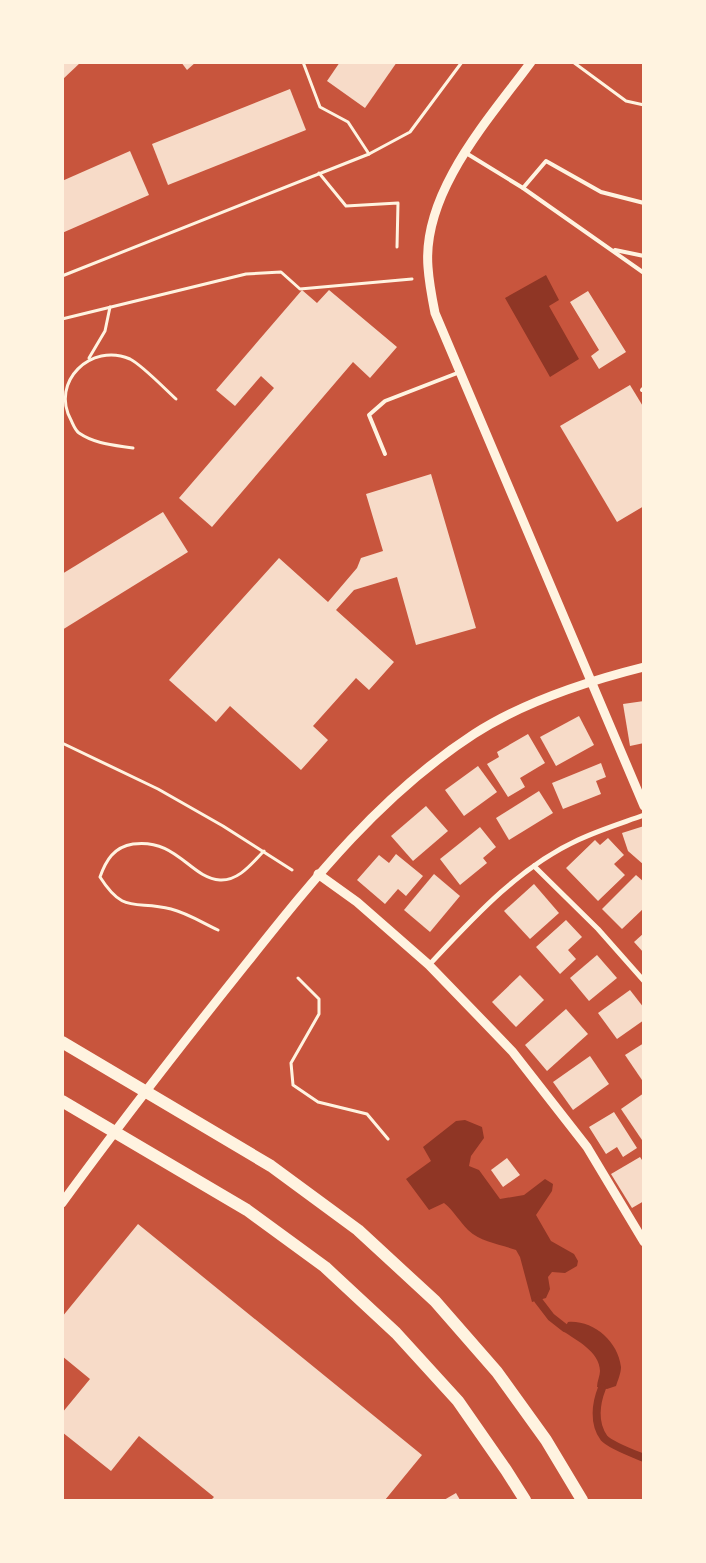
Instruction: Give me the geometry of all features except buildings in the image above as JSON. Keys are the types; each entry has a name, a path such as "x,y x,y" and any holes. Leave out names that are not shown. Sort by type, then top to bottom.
{"main road":[{"path":"62,1042 146,1090 271,1166 358,1230 428,1294 497,1372 546,1440 582,1500"},
{"path":"62,1101 115,1130 247,1210 325,1267 396,1333 458,1401 506,1470 524,1500"}],"street":[{"path":"531,62 464,152 447,183 432,219 428,266 435,313 644,806"},
{"path":"62,1204 146,1090 318,874 364,823 425,770 475,734 527,708 590,681 644,667"},
{"path":"429,965 481,908 534,866 578,840 644,815"},
{"path":"534,866 598,929 644,981"},
{"path":"318,874 357,902 429,965 512,1051 587,1147 644,1242"}],"lane":[{"path":"464,152 523,188 644,273"},
{"path":"523,188 546,161 601,192 644,203"},
{"path":"613,250 644,256"},
{"path":"385,454 369,415 385,401 460,372"}],"path":[{"path":"303,62 320,107 348,122 369,154"},
{"path":"62,276 369,154 410,132 462,62"},
{"path":"573,62 626,101 644,105"},
{"path":"319,173 346,206 398,203 397,246"},
{"path":"62,319 246,274 281,272 300,289 430,278"},
{"path":"110,307 105,331 90,358 73,371 65,392 65,410 77,432 100,444 133,448"},
{"path":"90,358 112,354 131,360 176,399"},
{"path":"62,743 158,789 264,851 292,870"},
{"path":"218,930 171,909 129,904 111,894 100,877 108,857 125,845 142,843 157,845 176,854 206,876 221,880 242,874 264,851"},
{"path":"298,978 319,999 319,1014 291,1063 293,1085 318,1102 366,1114 388,1139"}],"shaded area":[{"path":"546,275 559,300 549,306 579,359 550,377 505,298"},
{"path":"465,1120 482,1127 484,1138 471,1156 469,1166 479,1170 500,1199 524,1195 545,1179 553,1184 552,1191 536,1215 551,1241 574,1254 578,1261 577,1266 565,1273 552,1272 548,1277 550,1289 546,1298 532,1302 520,1257 516,1250 484,1240 473,1234 444,1203 429,1210 406,1179 431,1161 423,1147 456,1121"},
{"path":"568,1322 577,1322 595,1329 610,1341 619,1358 621,1367 616,1386 607,1389 597,1387 600,1373 599,1364 592,1352 563,1331"}],"waterway":[{"path":"538,1300 551,1317 565,1328"},
{"path":"602,1388 598,1400 597,1420 604,1438 644,1458"}]}
